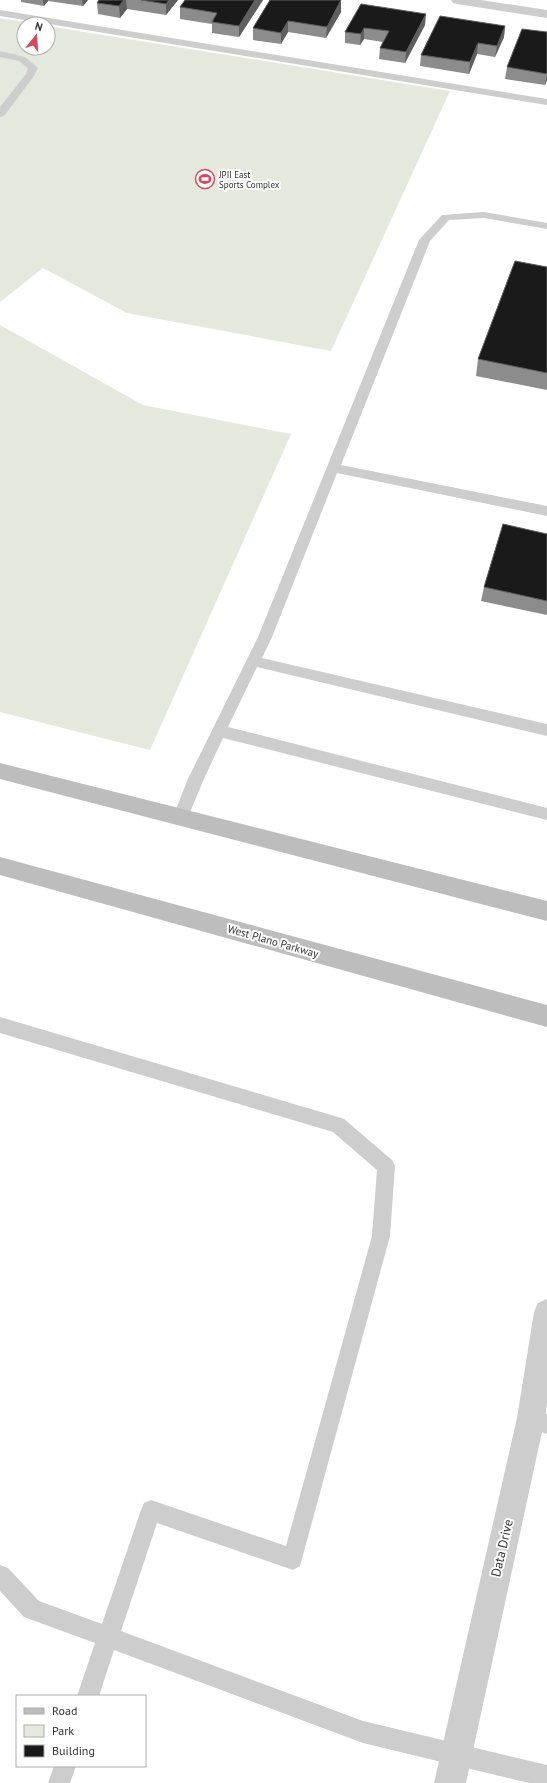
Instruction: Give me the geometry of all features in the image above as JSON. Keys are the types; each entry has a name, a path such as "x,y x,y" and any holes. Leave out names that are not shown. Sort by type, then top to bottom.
{"main road":[{"path":"0,771 547,912"},
{"name":"West Plano Parkway","path":"0,866 547,1016"}],"street":[{"path":"457,0 547,14"},
{"name":"Data Drive","path":"450,1783 539,1421 547,1312"}],"lane":[{"path":"0,13 547,102"},
{"path":"0,54 16,56 28,61 33,68 31,74 0,114"},
{"path":"181,818 195,781 265,637 425,240 446,217 484,215 547,226"},
{"path":"334,468 547,511"},
{"path":"253,662 547,730"},
{"path":"220,731 547,814"},
{"path":"0,1025 338,1125 386,1166 381,1236 293,1559 152,1510 88,1695"},
{"path":"0,1576 32,1609 363,1732 547,1776"}],"green space":[{"name":"JPII East Sports Complex","path":"0,18 16,21 16,56 56,56 56,27 450,91 331,351 127,313 43,268 0,302"},
{"path":"0,325 143,405 291,434 150,750 0,712"}],"building":[{"path":"99,0 124,0 119,6 97,3"},
{"path":"141,0 169,0 166,4"},
{"path":"185,0 255,0 239,26 212,22 217,13 180,7"},
{"path":"270,0 341,0 327,27 288,21 281,33 253,28"},
{"path":"361,4 426,14 406,52 380,48 389,31 364,28 361,34 345,32"},
{"path":"440,16 505,26 497,46 478,43 470,62 421,55"},
{"path":"522,29 547,32 547,74 507,67"},
{"path":"515,261 547,267 547,373 478,359"},
{"path":"503,524 547,534 547,601 484,587"}],"place":[{"name":"JPII East Sports Complex","path":"205,179"}]}
